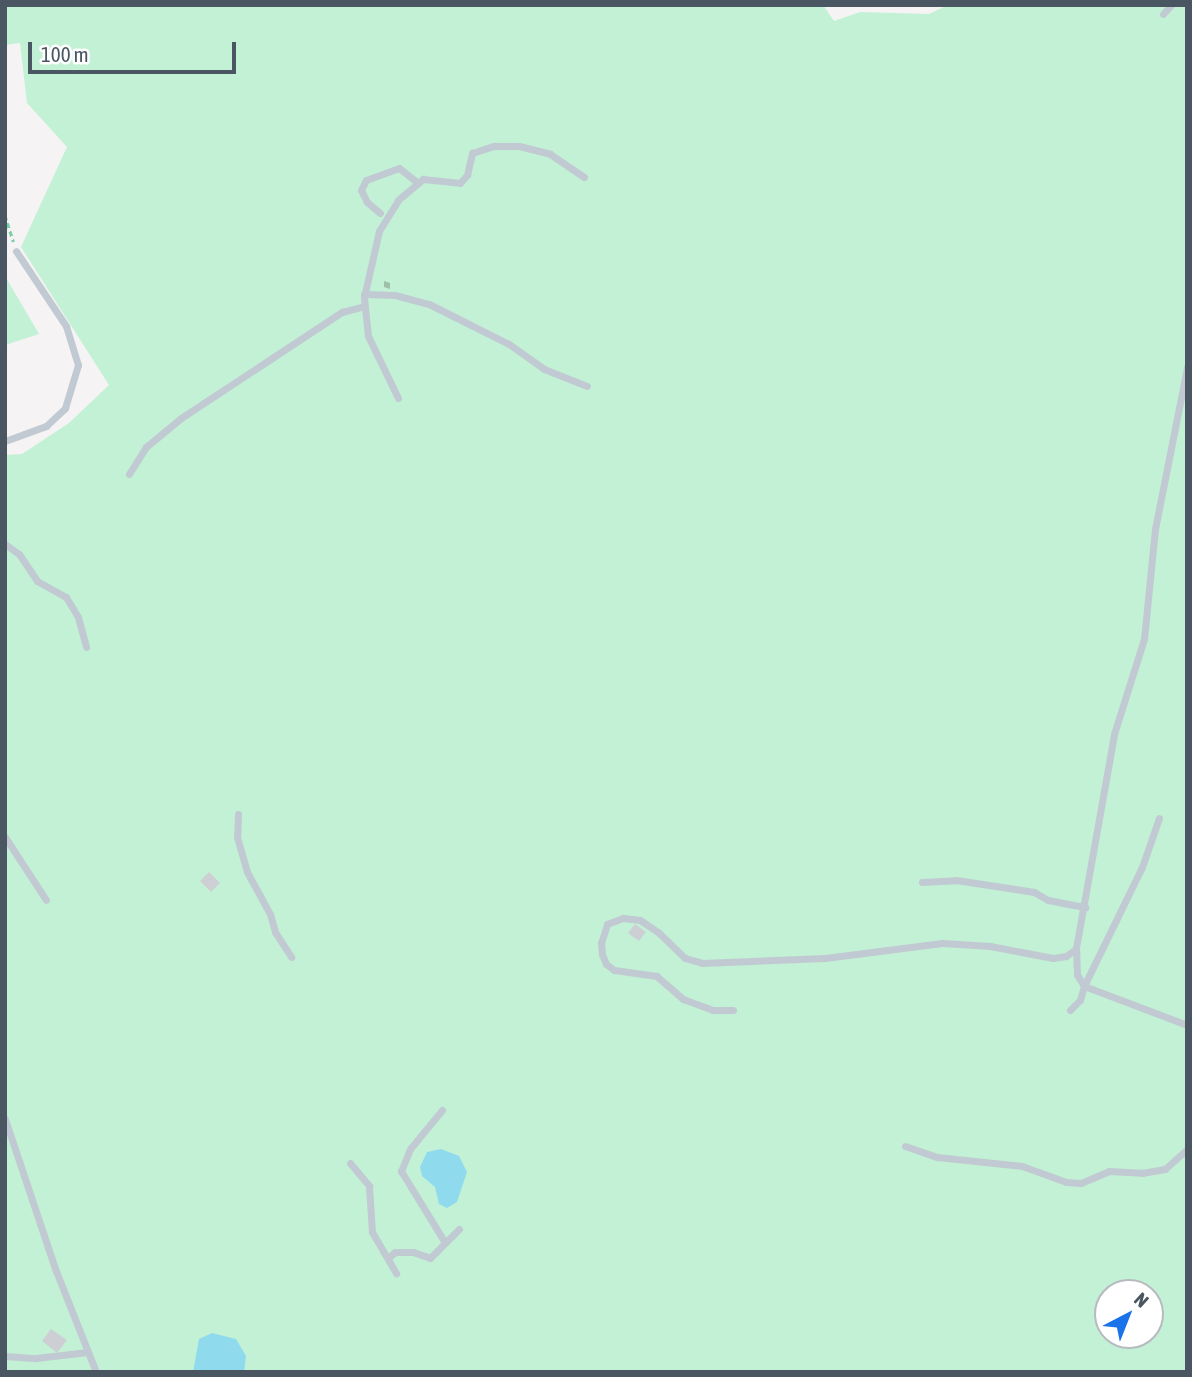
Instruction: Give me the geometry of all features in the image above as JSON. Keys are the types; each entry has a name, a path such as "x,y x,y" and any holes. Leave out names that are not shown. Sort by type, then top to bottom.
{"lane":[{"path":"1163,14 1171,5"},
{"path":"398,398 372,348 364,293 379,231 398,200 417,182 430,179 460,183 467,175 472,153 484,148 506,145 550,154 584,177"},
{"path":"380,214 367,202 361,190 366,180 398,168 417,182"},
{"path":"5,441 46,426 65,408 78,365 66,326 16,251"},
{"path":"364,293 396,295 429,304 509,344 544,369 587,386"},
{"path":"129,474 146,447 181,418 342,312 364,306"},
{"path":"1187,367 1155,529 1144,639 1114,734 1076,948 1077,975 1084,986 1187,1025"},
{"path":"5,544 19,554 37,581 66,597 78,617 86,648"},
{"path":"238,814 237,837 247,872 270,914 275,932 291,957"},
{"path":"1070,1010 1080,1000 1084,986 1142,867 1159,818"},
{"path":"5,837 47,900"},
{"path":"922,882 956,880 1034,892 1048,900 1085,907"},
{"path":"733,1010 713,1010 683,999 657,976 614,970 606,964 602,954 601,943 607,924 623,918 640,920 659,933 685,958 702,963 825,958 942,943 990,946 1053,958 1066,956 1076,948"},
{"path":"442,1110 411,1149 401,1171 444,1241"},
{"path":"5,1119 56,1271 96,1372"},
{"path":"905,1146 937,1157 1022,1166 1066,1182 1081,1183 1109,1171 1142,1173 1165,1169 1187,1149"},
{"path":"350,1163 369,1186 372,1232 396,1273"},
{"path":"387,1258 396,1252 413,1252 430,1258 444,1241 459,1229"},
{"path":"5,1356 36,1358 88,1352"}],"path":[{"path":"5,215 16,251"}],"green space":[{"path":"5,5 823,5 834,21 860,12 929,14 948,5 1187,5 1187,1372 5,1372 5,455 22,454 69,423 109,385 21,247 67,147 27,103 20,43 5,45"},
{"path":"5,276 39,334 5,345"}],"water":[{"path":"441,1149 459,1156 467,1172 457,1202 447,1208 439,1204 435,1187 422,1176 420,1167 427,1152"},
{"path":"212,1333 236,1339 246,1356 244,1372 193,1372 199,1339"}],"building":[{"path":"209,872 220,883 211,892 200,881"},
{"path":"635,924 646,932 639,941 628,933"},
{"path":"51,1329 67,1340 57,1353 42,1341"}]}
